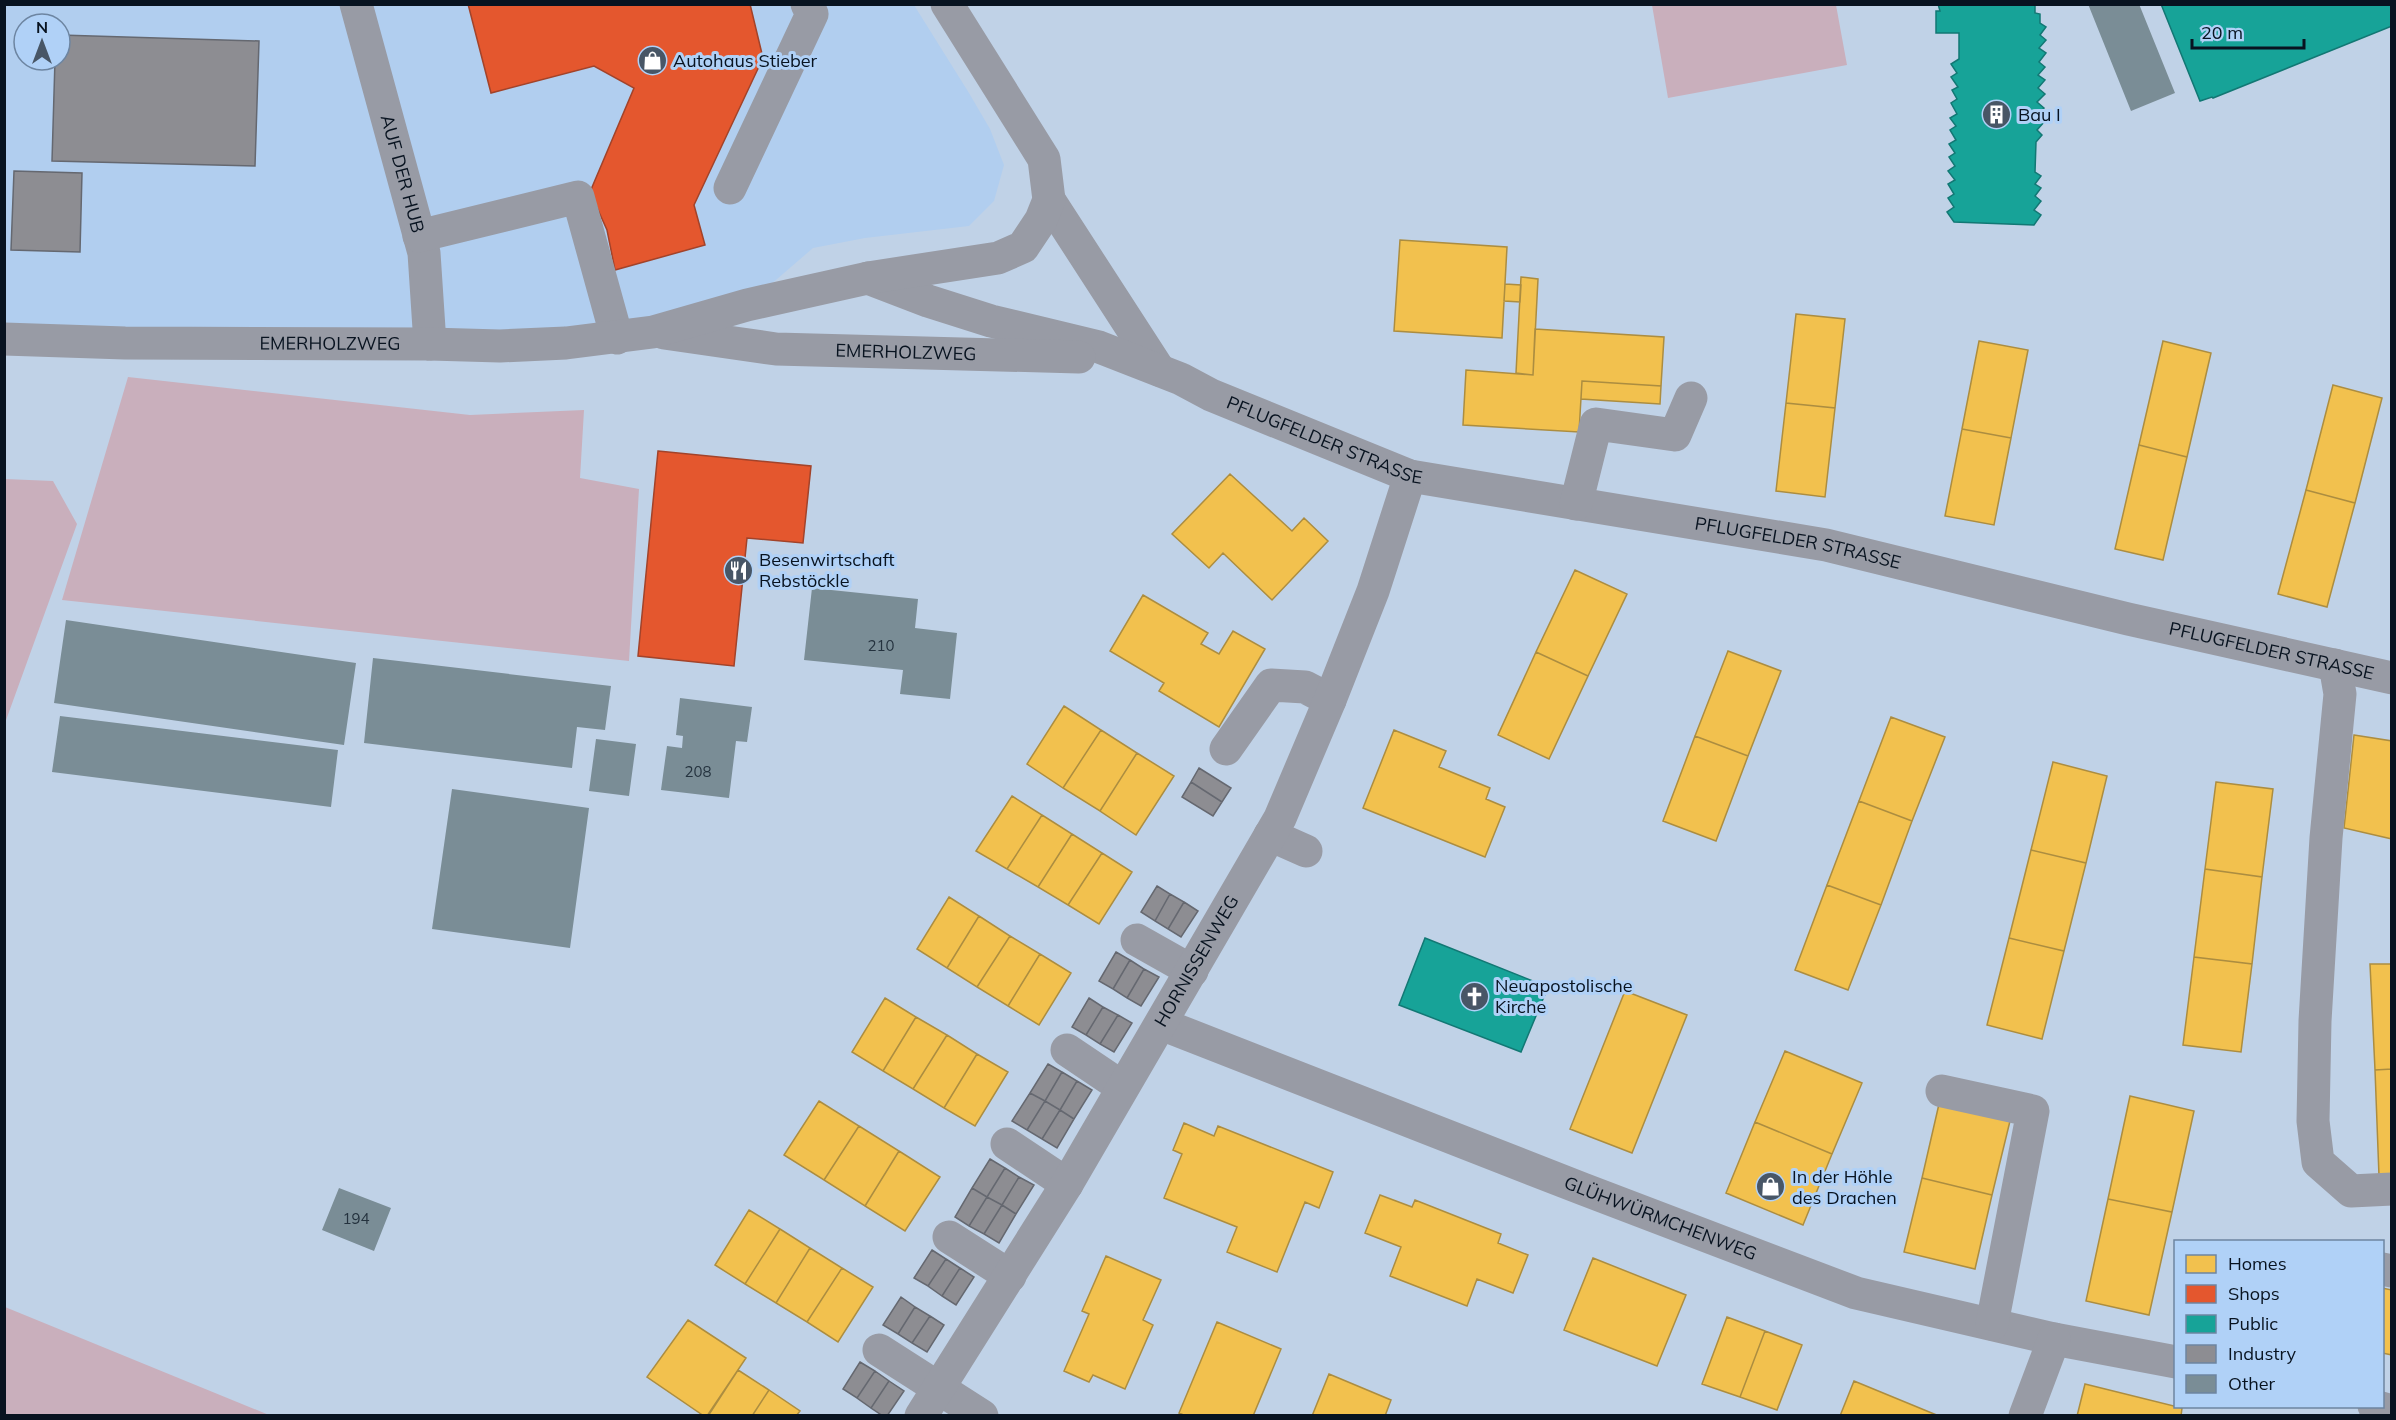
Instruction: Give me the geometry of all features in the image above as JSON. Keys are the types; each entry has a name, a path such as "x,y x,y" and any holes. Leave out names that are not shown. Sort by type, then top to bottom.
{"street":[{"name":"AUF DER HUB","path":"356,4 424,253 430,344"},
{"path":"730,188 812,14 807,4"},
{"name":"EMERHOLZWEG","path":"4,339 125,343 500,346 566,343 653,332 747,305 867,278 998,258 1023,247 1041,220 1048,200 1044,159 947,4"},
{"path":"419,236 578,197 617,338"},
{"path":"1048,200 1159,370"},
{"name":"EMERHOLZWEG","path":"867,278 991,321 1100,347 1159,370 1211,395"},
{"name":"EMERHOLZWEG","path":"653,332 776,350 1080,357 1159,370"},
{"name":"PFLUGFELDER STRASSE","path":"1211,395 1410,476 1826,545 2128,619 2391,678"},
{"path":"1576,504 1596,424 1675,435 1691,398"},
{"name":"HORNISSENWEG","path":"921,1416 1067,1184 1280,818 1373,591 1410,476"},
{"path":"2335,664 2340,694 2325,849 2315,1021 2313,1121 2318,1162 2351,1191 2391,1189"},
{"path":"1226,749 1271,685 1305,687 1330,700"},
{"path":"1270,835 1306,851"},
{"path":"1137,940 1192,971"},
{"name":"GLÜHWÜRMCHENWEG","path":"1161,1024 1857,1293 2054,1338 2174,1362"},
{"path":"1067,1050 1122,1088"},
{"path":"1942,1091 2033,1111 1992,1324"},
{"path":"1007,1144 1067,1184"},
{"path":"949,1238 1010,1276"},
{"path":"2025,1416 2054,1338"},
{"path":"879,1350 982,1416"}],"shaded area":[{"path":"5,5 914,5 990,129 1004,165 994,201 969,226 865,238 813,248 747,305 566,343 5,339"},
{"path":"1652,5 1836,5 1847,65 1668,98"},
{"path":"128,377 470,415 584,410 580,478 639,489 629,661 62,600"},
{"path":"5,479 53,481 77,524 5,723"},
{"path":"5,1307 269,1415 5,1415"}],"building: Homes":[{"path":"1400,240 1507,247 1502,338 1394,331"},
{"path":"1521,277 1538,279 1533,375 1516,373"},
{"path":"1505,284 1521,285 1520,302 1504,301"},
{"path":"1796,314 1845,319 1835,408 1786,403"},
{"path":"1535,329 1664,337 1661,386 1582,381 1579,432 1463,425 1466,370 1533,375"},
{"path":"1979,341 2028,350 2011,438 1962,429"},
{"path":"2163,341 2211,353 2187,457 2139,445"},
{"path":"1582,381 1661,386 1660,404 1581,399"},
{"path":"2333,385 2382,398 2355,503 2306,490"},
{"path":"1786,403 1835,408 1825,497 1776,491"},
{"path":"1962,429 2011,438 1994,525 1945,516"},
{"path":"2139,445 2187,457 2163,560 2115,549"},
{"path":"1230,474 1292,531 1304,518 1328,541 1272,600 1223,553 1209,568 1172,534"},
{"path":"2306,490 2355,503 2327,607 2278,594"},
{"path":"1575,570 1627,594 1588,676 1536,652"},
{"path":"1143,595 1208,633 1201,644 1219,654 1233,631 1265,649 1219,727 1159,691 1164,683 1110,651"},
{"path":"1728,651 1781,671 1748,756 1695,736"},
{"path":"1536,652 1588,676 1549,759 1498,735"},
{"path":"1064,706 1101,730 1063,788 1027,764"},
{"path":"1891,717 1945,737 1912,821 1859,801"},
{"path":"1101,730 1137,753 1100,811 1063,788"},
{"path":"1394,730 1446,751 1439,767 1490,788 1486,799 1505,807 1485,857 1363,808"},
{"path":"2354,735 2392,741 2392,839 2344,828"},
{"path":"1695,736 1748,756 1716,841 1663,821"},
{"path":"1137,753 1174,776 1136,835 1100,811"},
{"path":"2053,762 2107,776 2086,863 2031,850"},
{"path":"2216,782 2273,789 2262,877 2205,869"},
{"path":"1012,796 1042,815 1007,869 976,851"},
{"path":"1859,801 1912,821 1881,905 1827,885"},
{"path":"1042,815 1072,834 1038,887 1007,869"},
{"path":"1072,834 1102,853 1068,905 1038,887"},
{"path":"2031,850 2086,863 2064,951 2009,938"},
{"path":"1102,853 1132,872 1099,924 1068,905"},
{"path":"2205,869 2262,877 2252,964 2194,957"},
{"path":"1827,885 1881,905 1848,990 1795,970"},
{"path":"949,897 979,916 947,968 917,949"},
{"path":"979,916 1010,936 977,987 947,968"},
{"path":"1010,936 1040,954 1008,1006 977,987"},
{"path":"2009,938 2064,951 2042,1039 1987,1025"},
{"path":"1040,954 1071,973 1039,1025 1008,1006"},
{"path":"2194,957 2252,964 2241,1052 2183,1045"},
{"path":"2370,964 2392,964 2392,1069 2375,1070"},
{"path":"1625,991 1687,1015 1632,1153 1570,1129"},
{"path":"885,998 916,1017 883,1071 852,1052"},
{"path":"916,1017 947,1035 913,1089 883,1071"},
{"path":"947,1035 977,1054 944,1108 913,1089"},
{"path":"1785,1051 1862,1083 1832,1154 1755,1122"},
{"path":"977,1054 1008,1072 975,1126 944,1108"},
{"path":"2392,1069 2392,1175 2379,1176 2375,1070"},
{"path":"2130,1096 2194,1111 2172,1212 2108,1199"},
{"path":"819,1101 859,1126 824,1180 784,1155"},
{"path":"1939,1104 2010,1121 1992,1195 1922,1178"},
{"path":"1755,1122 1832,1154 1803,1225 1726,1193"},
{"path":"1184,1123 1214,1136 1218,1126 1333,1172 1319,1208 1305,1202 1277,1272 1227,1252 1237,1227 1164,1198 1182,1154 1173,1150"},
{"path":"859,1126 899,1151 865,1206 824,1180"},
{"path":"899,1151 940,1177 905,1231 865,1206"},
{"path":"1922,1178 1992,1195 1975,1269 1904,1252"},
{"path":"1380,1195 1412,1207 1415,1200 1501,1234 1498,1243 1528,1255 1513,1293 1477,1279 1467,1306 1390,1276 1401,1247 1365,1233"},
{"path":"2108,1199 2172,1212 2149,1315 2086,1301"},
{"path":"749,1210 780,1229 745,1284 715,1265"},
{"path":"780,1229 810,1248 776,1303 745,1284"},
{"path":"810,1248 842,1268 807,1322 776,1303"},
{"path":"1106,1256 1161,1280 1143,1320 1153,1325 1125,1389 1093,1375 1089,1382 1064,1371 1089,1314 1082,1311"},
{"path":"1593,1258 1686,1295 1657,1366 1564,1330"},
{"path":"842,1268 873,1287 838,1342 807,1322"},
{"path":"2384,1288 2392,1290 2392,1355 2384,1353"},
{"path":"1727,1317 1765,1331 1740,1397 1702,1384"},
{"path":"688,1320 746,1358 707,1416 647,1377"},
{"path":"1217,1322 1281,1349 1253,1416 1186,1416 1179,1413"},
{"path":"1765,1331 1802,1345 1777,1410 1740,1397"},
{"path":"738,1370 769,1390 752,1416 708,1416"},
{"path":"1329,1374 1391,1400 1385,1416 1312,1416"},
{"path":"1854,1381 1939,1416 1840,1416"},
{"path":"2085,1384 2174,1406 2174,1408 2182,1408 2181,1416 2077,1416"},
{"path":"769,1390 800,1411 796,1416 752,1416"}],"building: Shops":[{"path":"468,4 750,4 763,58 694,205 705,245 615,270 607,230 590,192 634,88 594,66 491,93"},
{"path":"658,451 811,466 803,543 747,538 734,666 638,656"}],"building: Public":[{"name":"Bau I","path":"1938,4 2035,4 2035,13 2040,14 2040,23 2046,27 2040,35 2046,40 2039,48 2046,53 2039,62 2045,67 2038,75 2045,80 2038,88 2045,94 2037,102 2044,108 2037,116 2044,122 2037,130 2042,135 2036,142 2035,172 2041,176 2035,184 2041,188 2035,196 2041,201 2034,210 2041,215 2034,225 1954,222 1947,212 1954,207 1948,198 1954,194 1948,184 1955,180 1948,171 1955,166 1949,157 1955,153 1949,144 1956,140 1950,130 1956,126 1950,118 1957,114 1951,103 1957,99 1952,90 1958,87 1951,77 1957,73 1951,64 1959,59 1959,33 1936,33 1936,11 1940,11"},
{"path":"2161,4 2392,4 2392,26 2213,98 2200,101"},
{"name":"Neuapostolische Kirche","path":"1425,938 1548,987 1521,1052 1399,1005"}],"building: Industry":[{"path":"72,35 259,41 255,166 52,161 55,72 72,72"},
{"path":"14,171 82,173 80,252 11,250"},
{"path":"1199,768 1231,788 1222,802 1191,782"},
{"path":"1191,782 1222,802 1213,816 1182,797"},
{"path":"1157,886 1170,894 1155,921 1141,912"},
{"path":"1170,894 1184,902 1168,929 1155,921"},
{"path":"1184,902 1198,911 1181,937 1168,929"},
{"path":"1116,952 1130,960 1113,989 1099,981"},
{"path":"1130,960 1144,969 1127,998 1113,989"},
{"path":"1144,969 1159,977 1141,1006 1127,998"},
{"path":"1089,998 1103,1007 1086,1035 1072,1027"},
{"path":"1103,1007 1118,1015 1100,1044 1086,1035"},
{"path":"1118,1015 1132,1023 1114,1052 1100,1044"},
{"path":"1048,1064 1062,1072 1045,1101 1030,1093"},
{"path":"1062,1072 1077,1081 1060,1110 1045,1101"},
{"path":"1077,1081 1092,1090 1074,1119 1060,1110"},
{"path":"1030,1093 1045,1101 1027,1130 1012,1121"},
{"path":"1045,1101 1060,1110 1042,1139 1027,1130"},
{"path":"1060,1110 1074,1119 1057,1148 1042,1139"},
{"path":"990,1159 1005,1168 987,1197 972,1188"},
{"path":"1005,1168 1019,1177 1002,1205 987,1197"},
{"path":"1019,1177 1034,1185 1016,1214 1002,1205"},
{"path":"972,1188 987,1197 969,1226 955,1217"},
{"path":"987,1197 1002,1205 984,1234 969,1226"},
{"path":"1002,1205 1016,1214 999,1243 984,1234"},
{"path":"932,1250 946,1259 928,1286 914,1278"},
{"path":"946,1259 960,1268 942,1296 928,1286"},
{"path":"960,1268 974,1277 956,1305 942,1296"},
{"path":"901,1297 915,1307 898,1334 883,1325"},
{"path":"915,1307 930,1316 912,1343 898,1334"},
{"path":"930,1316 944,1325 927,1352 912,1343"},
{"path":"860,1362 875,1371 857,1398 843,1389"},
{"path":"875,1371 889,1381 871,1408 857,1398"},
{"path":"889,1381 904,1391 887,1416 883,1416 871,1408"}],"building: Other":[{"path":"2088,4 2139,4 2175,93 2131,111"},
{"path":"812,588 918,599 915,628 957,633 950,699 900,694 903,670 804,660"},
{"path":"66,620 356,663 344,745 54,703"},
{"path":"373,658 611,686 605,730 577,727 572,768 364,743"},
{"path":"680,698 752,707 747,742 736,741 729,798 661,790 667,746 682,748 683,736 676,735"},
{"path":"60,716 338,750 331,807 52,772"},
{"path":"596,739 636,744 629,796 589,791"},
{"path":"452,789 589,808 570,948 432,929"},
{"path":"339,1188 391,1208 374,1251 322,1230"}],"place":[{"name":"Autohaus Stieber","path":"652,61"},
{"name":"Bau I","path":"1997,115"},
{"name":"Besenwirtschaft Rebstöckle","path":"738,570"},
{"name":"Neuapostolische Kirche","path":"1474,996"},
{"name":"In der Höhle des Drachen","path":"1771,1187"}]}
